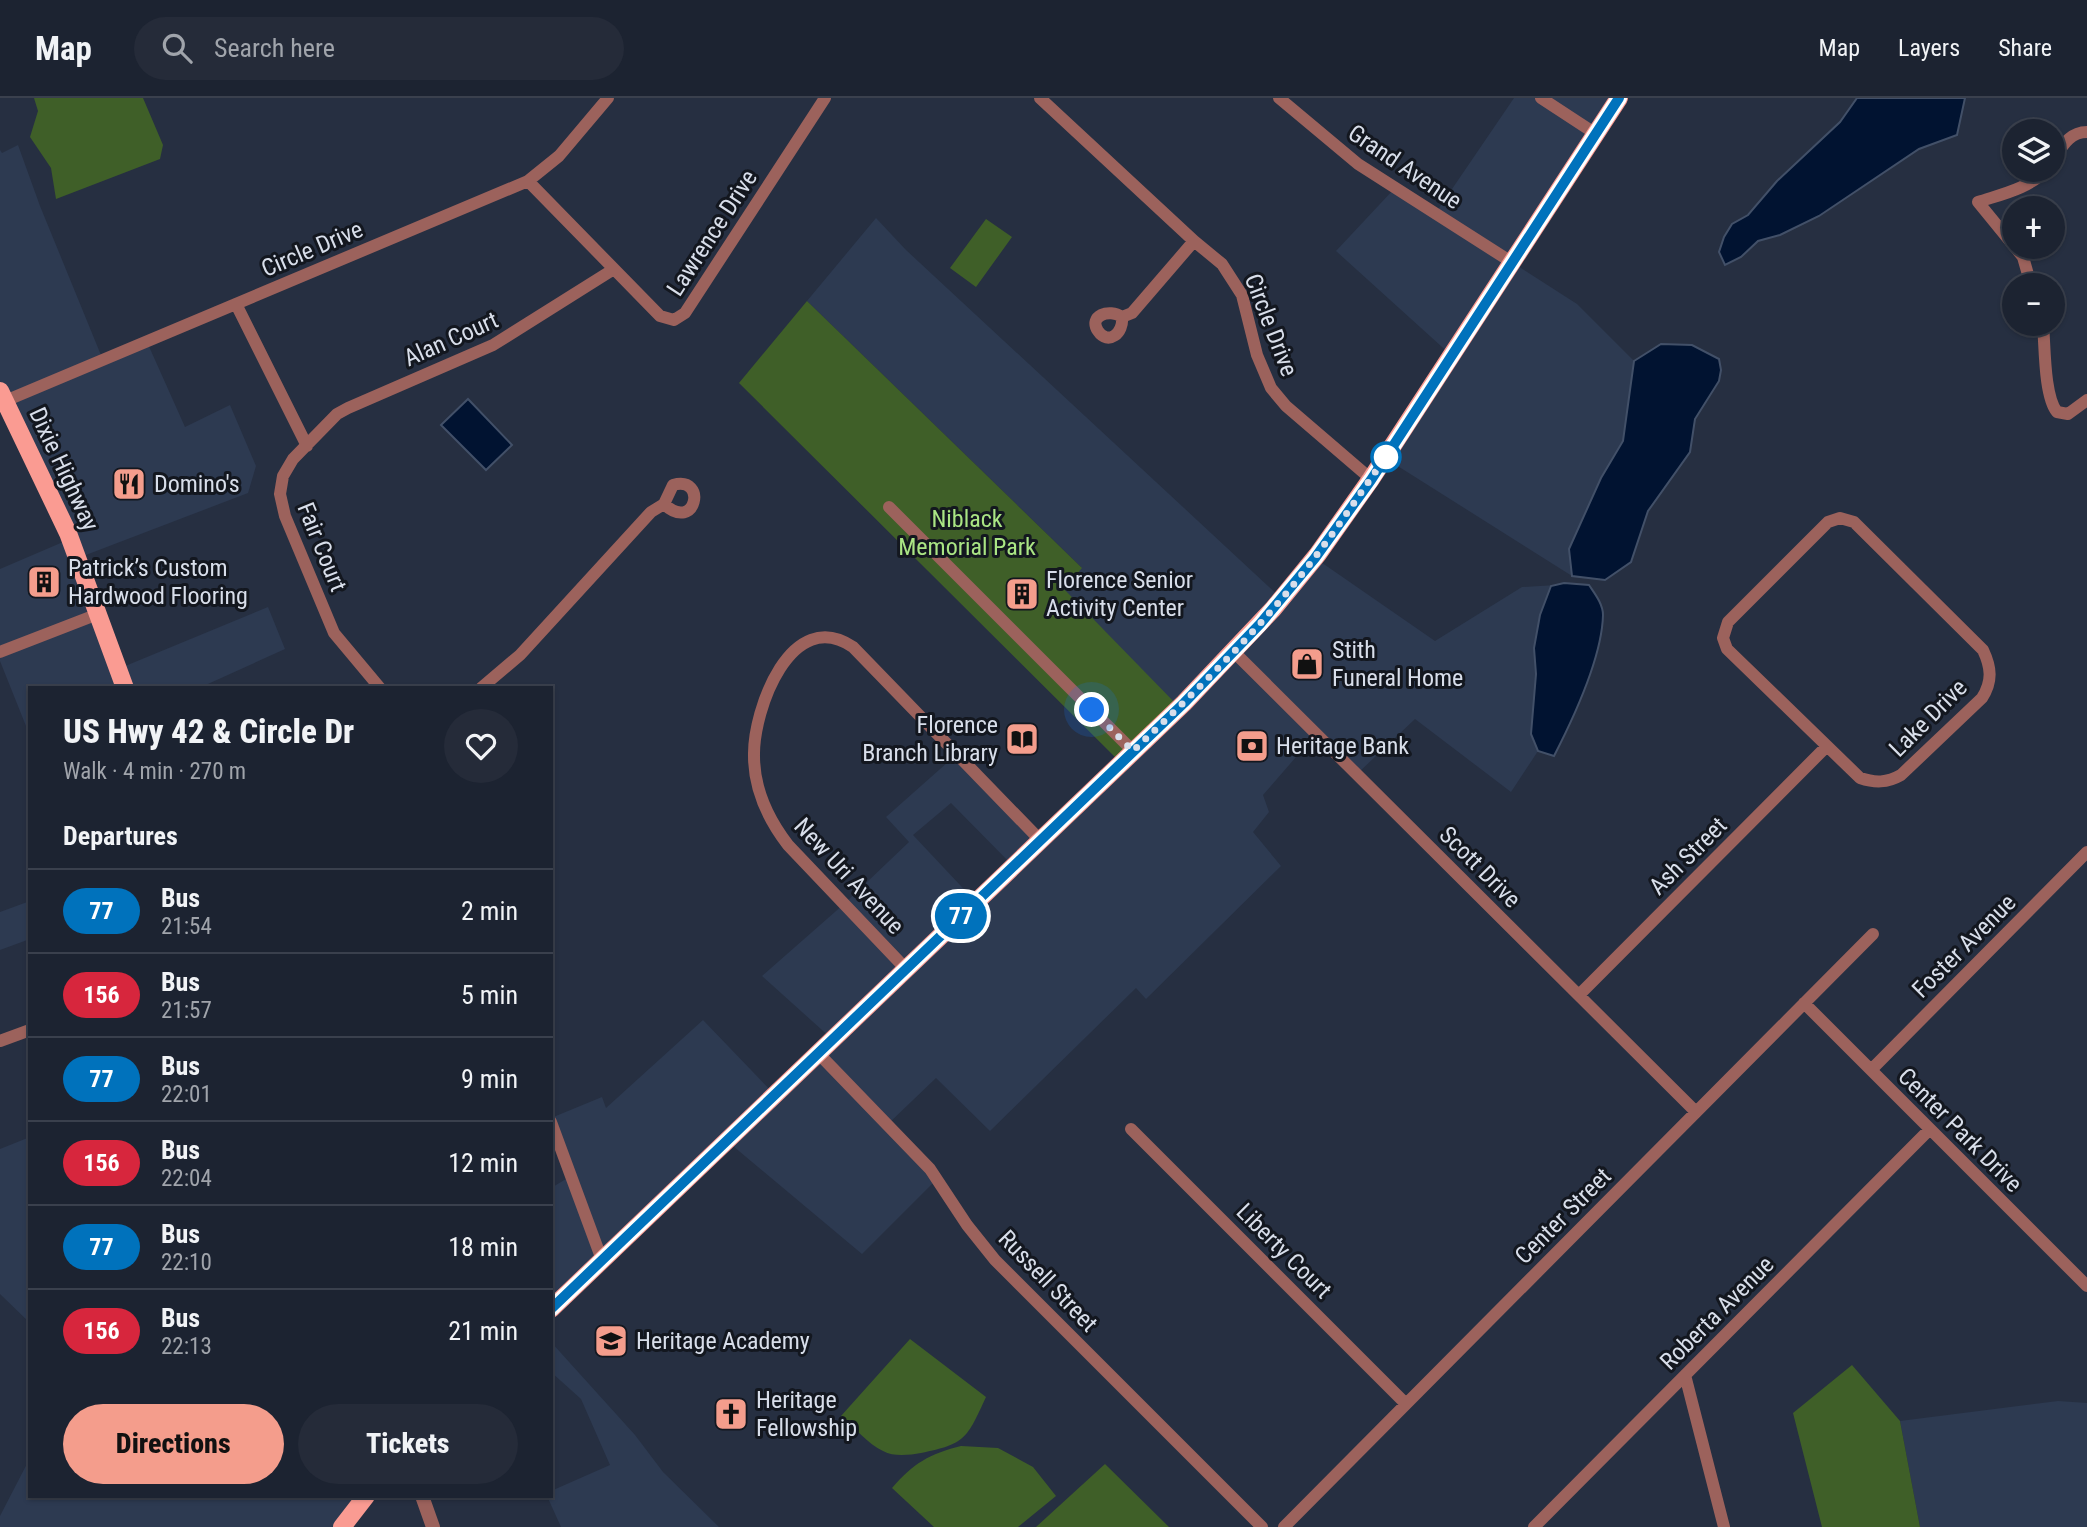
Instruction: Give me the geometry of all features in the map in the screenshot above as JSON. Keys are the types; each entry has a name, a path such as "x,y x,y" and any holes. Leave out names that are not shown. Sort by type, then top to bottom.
{"main road":[{"path":"553,1307 1041,841 1234,652 1315,558 1371,480 1619,98"},
{"name":"Dixie Highway","path":"3,396 52,496 124,686"},
{"path":"342,1527 364,1498"}],"street":[{"name":"Lawrence Drive","path":"614,269 660,316 674,320 681,317 825,98"},
{"name":"Circle Drive","path":"1041,98 1222,264 1236,284 1247,310 1259,360 1271,388 1286,406 1371,480"},
{"name":"Grand Avenue","path":"1279,98 1358,164 1513,263"},
{"path":"1541,98 1597,134"},
{"name":"Circle Drive","path":"3,396 236,304 528,181 559,156 600,101"},
{"path":"2065,144 2076,133 2087,132"},
{"path":"528,181 614,269"},
{"path":"2028,273 2023,257 1978,202 2033,182"},
{"path":"1122,317 1132,313 1194,241"},
{"name":"Alan Court","path":"307,446 337,414 494,345 614,269"},
{"path":"236,304 307,446"},
{"path":"2044,336 2053,406 2057,412 2068,414 2087,400"},
{"name":"Fair Court","path":"307,446 293,459 283,476 280,494 282,506 334,633 378,686"},
{"path":"483,686 520,655 650,512 664,503"},
{"path":"889,507 1133,751"},
{"name":"Lake Drive","path":"1840,518 1854,522 1983,650 1989,661 1990,675 1982,698 1894,779 1877,782 1860,778 1826,747 1727,649 1723,638 1728,622 1828,522 1840,518"},
{"path":"0,652 98,614"},
{"name":"New Uri Avenue","path":"906,969 788,845 772,822 760,796 754,757 758,717 771,681 791,654 806,643 822,638 839,639 853,646 1041,841"},
{"name":"Scott Drive","path":"1234,652 1696,1112"},
{"name":"Ash Street","path":"1580,995 1826,747"},
{"name":"Foster Avenue","path":"1871,1070 2087,852"},
{"name":"Center Street","path":"1284,1527 1873,934"},
{"name":"Center Park Drive","path":"1804,1003 2087,1286"},
{"path":"0,1041 28,1031"},
{"name":"Russell Street","path":"818,1053 930,1169 967,1225 995,1260 1262,1527"},
{"path":"553,1127 602,1260"},
{"name":"Liberty Court","path":"1131,1129 1406,1404"},
{"name":"Roberta Avenue","path":"1534,1527 1929,1130"},
{"path":"1685,1375 1724,1527"},
{"path":"423,1498 433,1527"}],"shaded area":[{"path":"1514,98 1619,98 1513,263 1577,304 1634,361 1623,441 1601,478 1569,549 1572,576 1385,458 1452,356 1336,251 1394,189 1435,214"},
{"path":"1857,98 1965,98 1957,135 1919,149 1819,216 1780,235 1758,241 1741,257 1725,265 1719,252 1732,224 1748,215 1777,181 1840,122"},
{"path":"18,145 103,360 147,342 185,427 230,405 256,466 248,493 78,558 118,669 268,607 285,649 203,686 28,686 28,731 0,661 0,569 70,539 0,391 0,150 2,153"},
{"path":"876,218 906,250 1281,598 1315,558 1435,641 1522,587 1572,584 1538,751 1511,792 1415,719 1357,774 1316,734 1263,795 1269,812 1253,832 1281,866 1146,999 1136,988 990,1131 936,1078 888,1124 937,1179 862,1254 727,1141 553,1307 553,1187 571,1176 553,1117 602,1097 606,1108 703,1020 774,1094 832,1039 762,976 909,842 886,817 957,754 1041,840 1141,743 1064,589 1081,567 807,301","holes":["951,803 1013,866 976,902 913,835"]},
{"path":"1661,344 1692,345 1719,359 1719,381 1695,419 1690,452 1648,511 1631,562 1605,580 1572,576 1569,549 1601,478 1623,441 1634,361"},
{"path":"468,399 512,445 486,470 441,425"},
{"path":"1564,583 1589,585 1600,603 1603,615 1598,650 1592,668 1578,706 1554,756 1538,751 1531,734 1536,674 1534,648 1540,615 1551,586"},
{"path":"28,902 28,940 0,950 0,912"},
{"path":"28,1138 28,1321 0,1294 0,1149"},
{"path":"553,1344 635,1435 663,1472 719,1527 561,1527 548,1498 553,1498 553,1490 610,1465 581,1399 553,1374"},
{"path":"2058,1401 2087,1403 2087,1527 1920,1527 1900,1421"},
{"path":"28,1462 28,1498 364,1498 342,1527 0,1527 0,1516"}],"green space":[{"path":"34,98 143,98 163,145 160,159 56,199 51,168 30,137 38,111"},
{"path":"986,219 1012,237 976,287 950,268"},
{"name":"Niblack Memorial Park","path":"807,301 1082,568 1064,589 1179,707 1121,763 739,383"},
{"path":"910,1339 986,1397 969,1430 956,1442 921,1453 897,1455 877,1448 841,1416"},
{"path":"1852,1365 1900,1421 1920,1527 1822,1527 1793,1413"},
{"path":"961,1446 998,1448 1033,1467 1056,1496 1018,1527 934,1527 892,1488 923,1461 940,1452"},
{"path":"1105,1464 1169,1527 1036,1527"}],"bus line":[{"name":"77","path":"553,1307 1184,703 1273,609 1315,558 1371,480 1619,98"}],"place":[{"name":"Domino's","path":"129,484"},
{"name":"Patrick’s Custom Hardwood Flooring","path":"44,582"},
{"name":"Florence Senior Activity Center","path":"1022,594"},
{"name":"Stith Funeral Home","path":"1307,664"},
{"name":"Florence Branch Library","path":"1022,739"},
{"name":"Heritage Bank","path":"1252,746"},
{"name":"Heritage Academy","path":"611,1341"},
{"name":"Heritage Fellowship","path":"731,1414"}],"route":[{"path":"1092,710 1133,751 1184,703 1273,609 1315,558 1386,457"}]}
